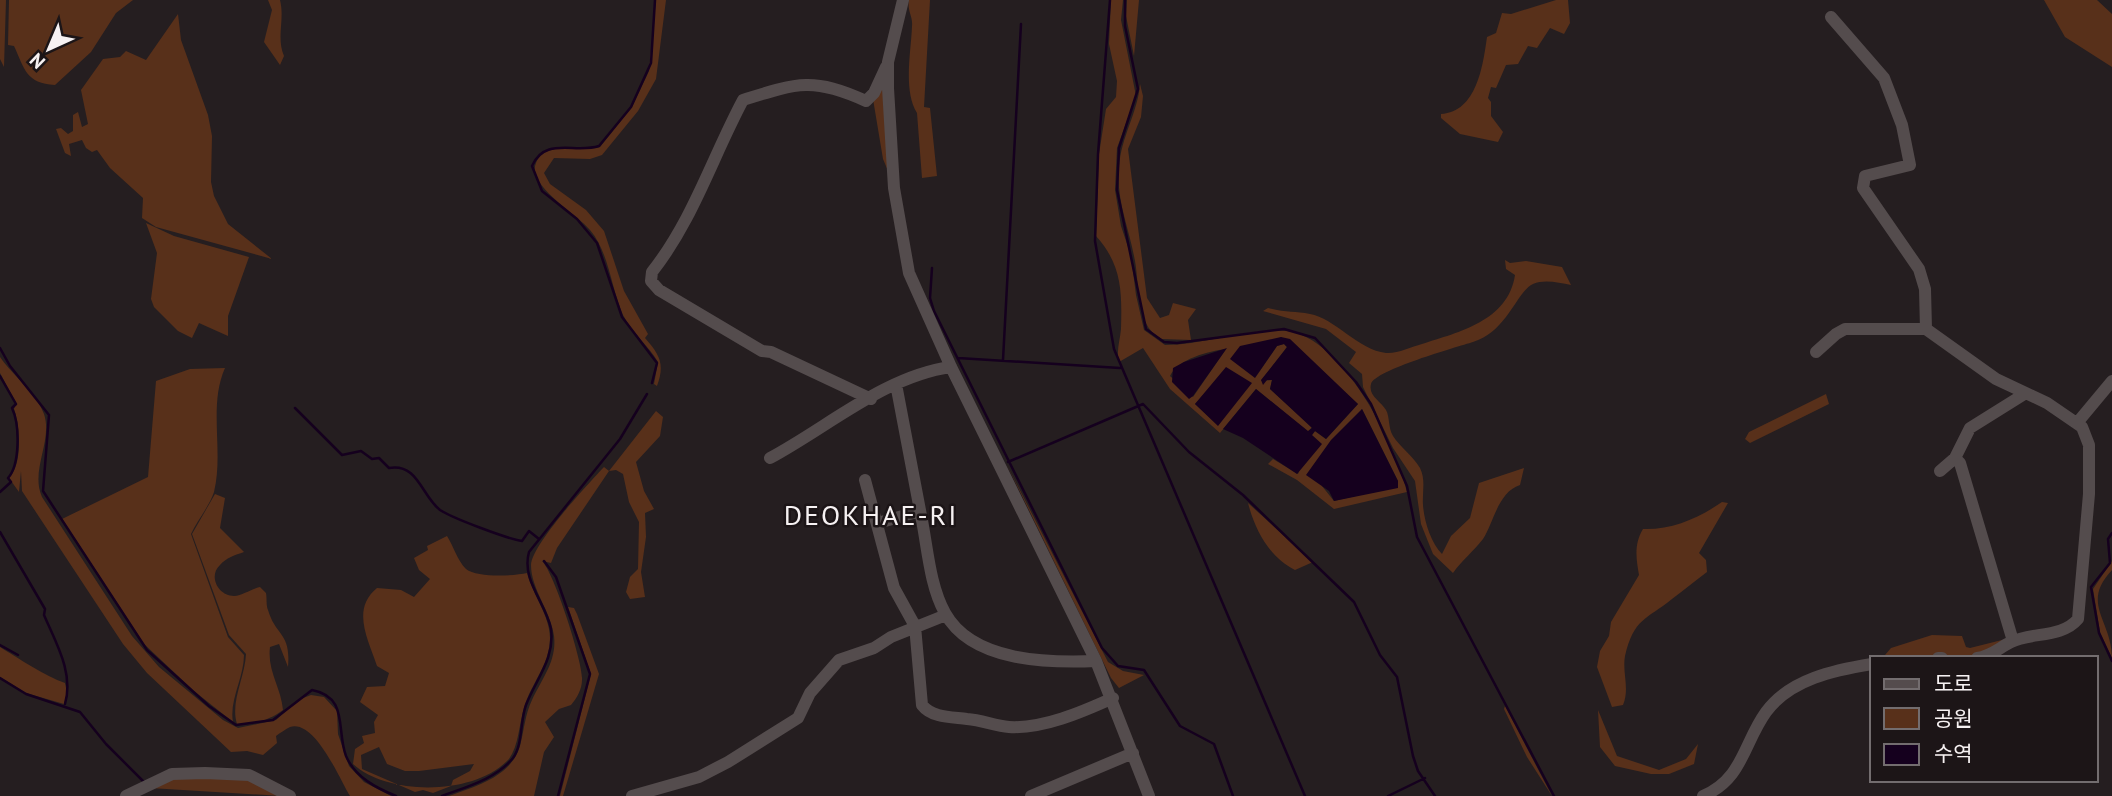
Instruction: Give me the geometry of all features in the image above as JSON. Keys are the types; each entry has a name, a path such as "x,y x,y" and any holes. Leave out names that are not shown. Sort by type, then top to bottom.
{"street":[{"path":"871,399 771,352 762,351 659,290 651,281 652,272 687,221 711,162 743,100 806,84 832,86 866,101 874,93 888,62 904,0"},
{"path":"1831,17 1884,78 1902,125 1910,165 1865,176 1863,188 1919,269 1925,289 1926,329"},
{"path":"888,62 894,188 909,273 951,367 1113,698 1149,796"},
{"path":"1816,352 1845,329 1926,329 1996,379 2077,423 2085,434 2089,453 2081,609 2078,618 2066,628 2012,641 1986,656"},
{"path":"771,458 896,384 926,370 951,367"},
{"path":"2077,423 2112,381"},
{"path":"896,384 938,595 946,615 963,633 982,645 1003,653 1067,662 1096,661"},
{"path":"1940,471 1955,458 1970,428 2026,393"},
{"path":"1955,458 1960,463 2012,641"},
{"path":"865,480 894,588 915,626 922,705 934,714 988,721 1000,726 1028,727 1091,709 1113,698"},
{"path":"878,523 920,511"},
{"path":"632,796 699,777 728,762 798,718 810,692 839,660 874,648 915,626 946,615"},
{"path":"1703,796 1726,784 1772,705 1814,676 1870,664"},
{"path":"1031,796 1133,753"},
{"path":"126,796 172,775 205,773 249,775 290,796"}],"green space":[{"path":"0,0 6,0 4,67 0,59"},
{"path":"9,0 133,0 116,13 91,52 55,85 32,78 14,46 8,45"},
{"path":"268,0 280,0 284,56 280,65 264,42 272,10"},
{"path":"656,0 666,0 656,79 638,111 602,155 590,159 554,158 544,173 550,184 586,210 604,231 624,291 648,334 645,338 660,360 661,372 657,386 654,384 658,362 623,315 606,259 596,239 584,223 545,190 535,172 536,163 547,151 600,147 632,107 649,71"},
{"path":"909,0 930,0 924,107 930,108 937,176 922,178 917,113 909,82 912,22"},
{"path":"1111,0 1123,0 1121,20 1136,96 1117,148 1115,190 1121,226 1131,256 1144,330 1165,345 1273,330 1287,331 1307,338 1327,352 1364,396 1391,447 1407,492 1334,509 1297,480 1268,464 1273,459 1298,474 1315,431 1326,439 1358,404 1281,337 1255,378 1277,346 1284,344 1287,347 1261,381 1272,380 1270,389 1312,427 1308,432 1256,389 1220,433 1170,389 1143,348 1119,362 1119,279 1111,257 1096,236 1099,154 1106,109 1116,97 1117,81 1109,44","holes":["1226,349 1193,397 1170,376 1187,361","1219,377 1240,395 1218,425 1195,404","1362,409 1398,481 1368,493 1334,501 1322,486"]},
{"path":"1127,0 1139,0 1134,56 1126,16"},
{"path":"1556,0 1568,0 1570,23 1564,34 1550,28 1537,48 1528,46 1518,64 1506,65 1496,88 1491,87 1488,98 1491,102 1491,116 1503,132 1498,142 1460,134 1441,118 1441,114 1463,105 1470,96 1480,73 1487,37 1496,33 1502,13 1511,14"},
{"path":"2044,0 2097,0 2112,14 2112,67 2065,37"},
{"path":"178,14 181,40 208,115 212,136 211,182 214,196 228,224 272,259 156,227 142,218 143,198 110,168 97,150 92,152 86,148 82,140 69,144 71,156 65,153 56,129 61,128 68,134 73,131 73,115 78,112 82,127 88,124 81,90 103,59 120,57 126,51 146,60"},
{"path":"886,69 891,178 883,159 873,99"},
{"path":"1140,84 1143,96 1141,117 1128,149 1147,298 1160,318 1169,315 1173,303 1196,309 1188,320 1191,340 1162,339 1148,327 1141,308 1136,264 1121,201 1119,179 1120,156"},
{"path":"146,223 174,236 249,257 228,316 228,336 199,323 192,338 178,331 154,307 151,299 157,253"},
{"path":"1505,260 1510,263 1526,261 1562,267 1571,285 1547,282 1533,284 1527,288 1503,321 1485,337 1386,372 1371,384 1373,395 1387,413 1393,436 1420,468 1427,525 1431,538 1442,554 1451,536 1470,518 1479,483 1524,468 1520,485 1506,494 1483,539 1453,573 1433,554 1421,524 1415,481 1393,448 1363,387 1362,374 1349,363 1356,352 1326,329 1263,311 1268,308 1310,314 1328,321 1376,351 1395,352 1451,335 1492,314 1503,304 1511,291 1515,275 1506,269"},
{"path":"0,357 36,398 44,414 46,435 39,476 42,497 132,636 159,667 223,720 238,728 276,720 298,700 311,695 324,697 337,711 338,734 349,766 364,782 391,796 350,796 326,752 309,732 299,727 290,727 276,736 277,743 263,755 247,751 231,752 147,673 123,644 22,491 21,471 19,492 9,478 17,464 19,435 14,409 16,403 0,373"},
{"path":"225,368 218,398 218,461 214,492 191,534 228,637 244,655 233,705 233,722 194,691 144,644 62,519 148,477 156,381 190,369"},
{"path":"1826,394 1829,404 1750,443 1745,439 1749,432"},
{"path":"656,411 663,417 660,436 636,462 644,491 654,509 645,513 646,537 641,572 645,597 630,599 626,592 630,577 638,569 639,522 629,502 623,474 616,470 609,471"},
{"path":"1006,463 1108,662 1123,671 1144,675 1119,688 1111,678"},
{"path":"604,467 609,471 557,548 551,563 542,561 554,582 567,619 582,680 579,693 571,705 559,709 545,722 554,737 544,752 534,796 449,796 491,779 515,757 530,705 548,669 554,645 552,627 532,574 534,555 550,529 586,487"},
{"path":"215,494 225,498 220,528 244,552 228,559 216,569 216,585 223,593 234,596 260,587 266,593 271,619 287,647 288,667 279,644 270,647 270,664 283,710 267,719 249,724 237,724 235,716 246,654 229,635 192,534"},
{"path":"1722,502 1728,503 1699,553 1706,560 1707,572 1648,616 1632,634 1625,656 1625,699 1623,705 1612,707 1597,667 1600,651 1609,636 1611,622 1639,575 1636,551 1643,529 1685,522"},
{"path":"1248,503 1313,562 1295,570 1278,558 1259,533"},
{"path":"447,536 460,562 471,572 496,576 527,573 544,614 550,638 547,657 527,699 517,741 509,759 494,771 475,780 451,786 453,780 470,771 474,764 405,771 387,764 379,747 361,755 362,769 396,784 368,774 353,764 355,749 364,743 362,736 375,733 374,722 378,715 360,702 367,687 385,686 389,673 377,666 364,625 365,605 377,588 401,590 414,597 430,579 419,570 414,558 428,550 427,546"},
{"path":"2112,561 2112,570 2103,582 2098,603 2108,633 2112,658 2100,632 2093,589"},
{"path":"568,607 574,608 577,614 599,674 563,796 560,796 591,674"},
{"path":"1932,635 1962,636 1966,647 1970,648 2010,638 1985,654 1881,656 1891,648"},
{"path":"0,647 65,683 67,693 64,704 26,693 0,677"},
{"path":"1505,706 1552,796 1527,757 1504,709"},
{"path":"1598,710 1617,756 1659,770 1686,759 1698,744 1694,764 1669,774 1651,774 1615,766 1600,747"},
{"path":"172,776 247,777 283,796 150,788"}],"water":[{"path":"1281,337 1290,339 1358,404 1326,439 1315,431 1312,435 1322,444 1297,474 1243,438 1223,429 1256,389 1308,431 1312,428 1270,389 1272,380 1267,380 1263,385 1261,380 1287,347 1284,344 1277,346 1255,378 1230,359 1240,346"},
{"path":"1227,348 1189,399 1172,382 1173,368"},
{"path":"1226,367 1252,383 1218,426 1195,404"},
{"path":"1362,409 1398,481 1398,488 1334,501 1329,491 1306,475 1331,440"}],"waterway":[{"path":"652,383 657,363 622,317 597,243 577,219 542,191 532,166 545,151 599,146 631,107 651,63 655,0"},
{"path":"1110,0 1098,154 1095,241 1114,349 1305,796"},
{"path":"1125,0 1125,26 1138,89 1119,148 1117,190 1146,329 1164,342 1177,343 1284,329 1315,338 1356,382 1371,404 1407,486 1417,537 1554,796"},
{"path":"1003,360 1021,24"},
{"path":"932,268 930,298 934,311 1102,648 1118,666 1144,670 1180,726 1214,744 1233,796"},
{"path":"0,348 10,366 49,415 43,491 147,650 209,706 236,725 273,720 312,690 324,694 336,707 343,746 350,763 367,781 396,796"},
{"path":"958,358 1120,368"},
{"path":"0,376 16,404 12,408 17,444 15,464 8,478 11,482 0,492"},
{"path":"442,796 489,777 513,758 520,739 526,705 547,659 551,640 548,619 528,572 529,552 620,439 647,394"},
{"path":"1008,462 1143,404 1189,452 1243,495 1354,602 1380,655 1397,677 1413,756 1418,771 1435,796"},
{"path":"295,408 342,455 361,451 372,459 379,458 389,468 407,470 434,504 446,514 522,541 529,531 539,539"},
{"path":"0,532 45,609 44,615 65,670 65,704"},
{"path":"2112,533 2108,539 2110,563 2091,587 2099,633 2112,661"},
{"path":"544,561 556,577 590,674 558,796"},
{"path":"0,645 18,655"},
{"path":"0,678 26,694 80,712 106,744 145,783"},
{"path":"1388,796 1425,778"}],"district":[{"name":"DEOKHAE-RI","path":"871,515"}]}
